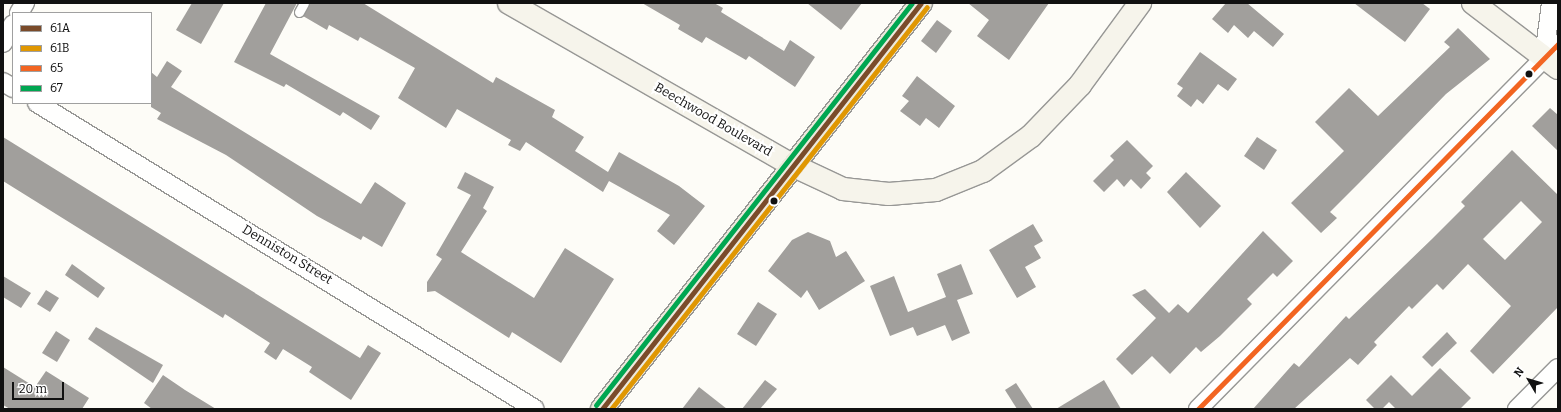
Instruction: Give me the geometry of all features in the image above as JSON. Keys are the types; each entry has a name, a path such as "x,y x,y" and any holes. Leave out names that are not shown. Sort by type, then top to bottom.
{"main road":[{"name":"Beechwood Boulevard","path":"509,3 794,166 843,189 889,194 936,190 983,171 1031,136 1080,85 1140,3"},
{"path":"602,409 921,3"},
{"path":"1472,3 1553,57"}],"street":[{"path":"20,12 25,3"},
{"path":"1198,409 1553,57 1551,3"},
{"path":"3,43 12,26"},
{"path":"3,82 12,87"},
{"name":"Denniston Street","path":"40,104 535,409"},
{"path":"1517,409 1558,368"}],"lane":[{"path":"299,12 304,3"}],"building":[{"path":"192,3 224,3 201,44 176,30"},
{"path":"266,3 297,3 270,54 380,116 371,130 343,112 340,116 286,84 284,87 234,62"},
{"path":"310,3 363,3 493,83 496,77 555,110 552,117 584,137 575,151 608,172 619,152 679,186 705,206 674,245 657,231 670,215 609,181 603,192 526,142 520,151 508,145 511,140 457,109 446,128 398,98 415,68 360,37 358,41 329,25 327,30 303,16"},
{"path":"642,3 714,3 723,8 721,12 784,51 790,40 815,57 795,87 749,56 746,60 706,37 702,43 678,29 680,25"},
{"path":"807,3 862,3 841,30"},
{"path":"968,3 1049,3 1009,60 977,36 989,20"},
{"path":"1226,3 1247,3 1284,34 1273,47 1254,31 1248,38 1234,25 1228,33 1212,19"},
{"path":"1354,3 1422,3 1430,9 1405,42"},
{"path":"937,20 952,31 936,53 921,41"},
{"path":"1458,28 1490,59 1446,94 1330,212 1337,218 1321,233 1291,203 1344,151 1315,122 1349,88 1378,116 1450,47 1444,42"},
{"path":"1200,52 1237,79 1228,91 1218,84 1203,104 1197,99 1191,107 1177,96 1183,88 1177,84"},
{"path":"167,61 182,71 171,87 361,204 375,182 406,203 382,247 363,236 361,240 317,216 226,155 157,119 161,113 151,107 152,73 157,77"},
{"path":"917,76 955,106 939,128 926,118 920,126 900,111 909,101 902,96"},
{"path":"1550,108 1558,115 1558,151 1532,126"},
{"path":"3,137 360,358 368,345 381,353 351,400 309,372 312,367 283,349 276,360 264,352 270,343 225,314 223,318 3,181"},
{"path":"1257,137 1277,150 1264,170 1244,156"},
{"path":"1127,140 1153,166 1146,173 1151,178 1141,189 1131,179 1124,187 1117,179 1104,192 1093,181 1114,160 1110,156"},
{"path":"1512,150 1558,195 1558,307 1493,374 1470,351 1511,306 1468,264 1443,290 1437,284 1412,309 1409,306 1374,342 1377,345 1358,365 1350,358 1294,409 1253,409 1294,363 1299,367 1346,316 1349,319 1432,239 1465,206 1461,202","holes":["1521,201 1542,222 1505,260 1483,239"]},
{"path":"465,172 494,187 483,208 487,211 461,252 534,298 565,248 614,279 561,363 512,332 509,338 435,291 427,292 427,282 442,259 436,255 471,195 457,188"},
{"path":"1186,172 1221,206 1200,228 1167,192"},
{"path":"1033,224 1043,241 1034,246 1041,258 1025,267 1036,287 1017,298 989,250"},
{"path":"1263,231 1293,261 1277,277 1273,273 1247,299 1252,304 1220,336 1201,352 1196,347 1170,374 1152,356 1132,375 1116,359 1156,318 1132,295 1145,289 1169,313 1178,304 1188,313"},
{"path":"808,232 830,241 836,257 846,251 865,281 819,310 807,290 801,298 768,271 792,240"},
{"path":"72,264 105,288 98,298 65,275"},
{"path":"961,264 973,294 957,300 970,333 952,341 945,325 917,336 913,327 890,336 870,286 894,276 908,312 946,297 937,274"},
{"path":"3,276 31,293 21,308 3,297"},
{"path":"46,290 59,298 50,312 37,304"},
{"path":"758,302 777,314 756,346 737,334"},
{"path":"96,327 163,365 153,383 88,339"},
{"path":"56,331 70,340 57,362 42,353"},
{"path":"1447,332 1457,343 1432,367 1422,357"},
{"path":"3,367 35,387 46,371 89,398 82,409 10,409 3,405"},
{"path":"1440,368 1471,398 1460,409 1396,409 1389,402 1382,409 1375,409 1366,400 1391,375 1412,396"},
{"path":"163,375 216,409 152,409 144,403"},
{"path":"765,380 777,389 760,409 742,409"},
{"path":"1104,380 1121,409 1056,409"},
{"path":"1016,383 1033,409 1017,409 1005,390"},
{"path":"699,387 727,409 682,409"}],"transit line":[{"name":"67","path":"596,405 912,3"},
{"name":"61A","path":"602,409 921,3"},
{"name":"61B","path":"611,409 927,7"},
{"name":"65","path":"1198,409 1558,44"}]}
